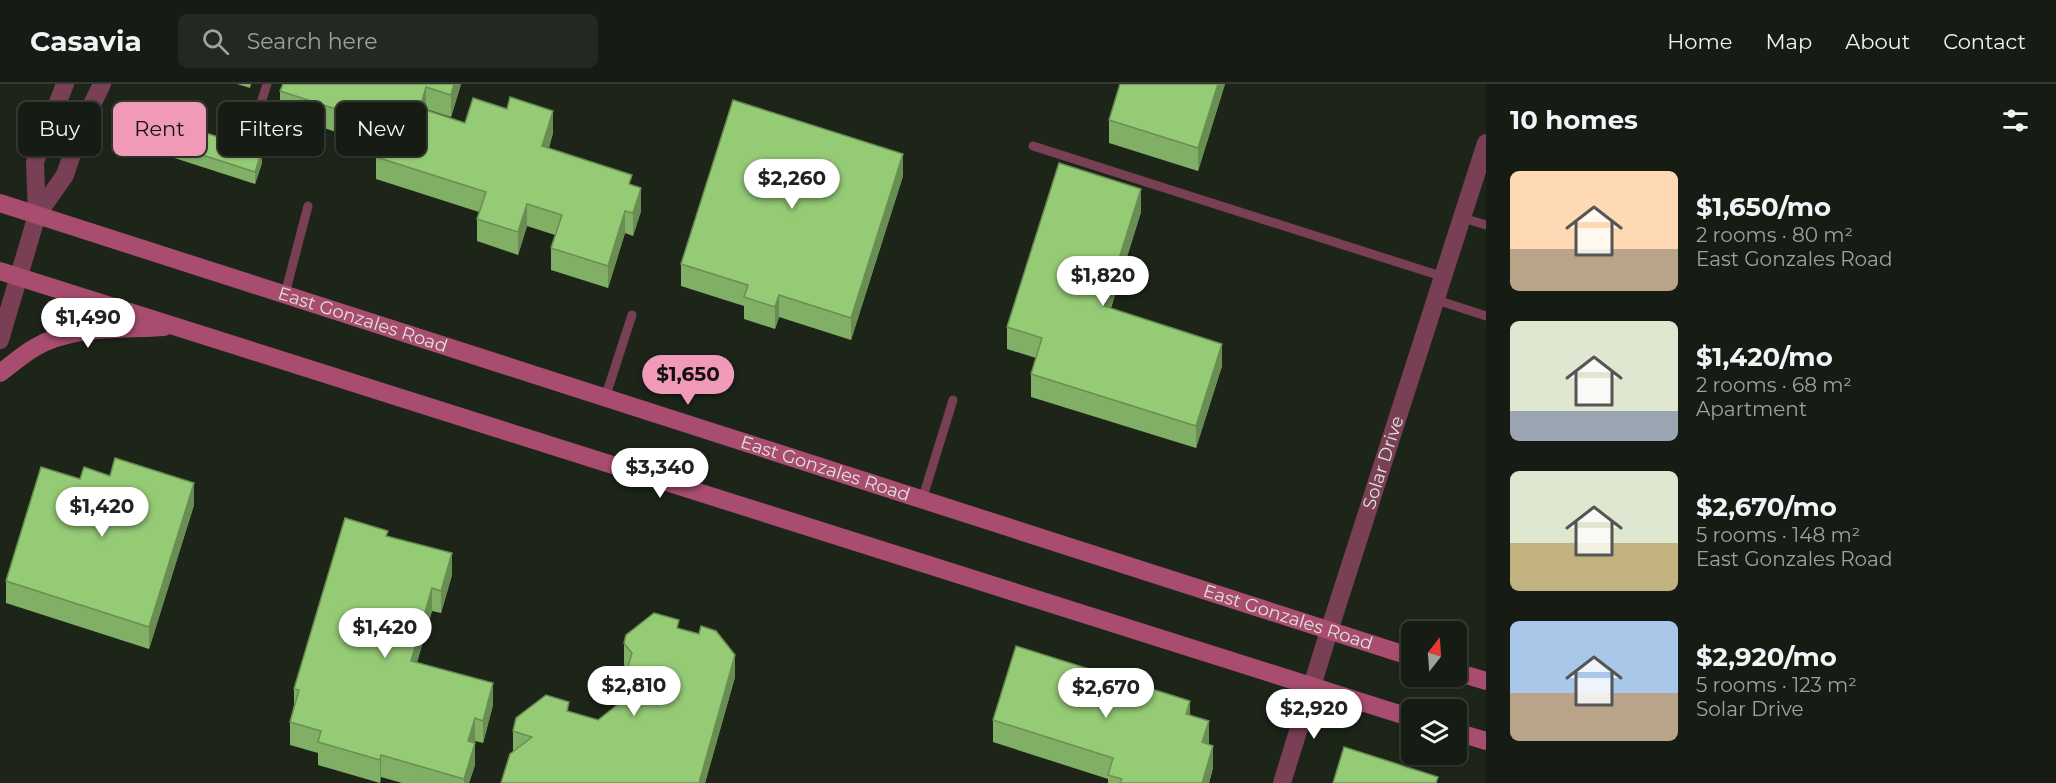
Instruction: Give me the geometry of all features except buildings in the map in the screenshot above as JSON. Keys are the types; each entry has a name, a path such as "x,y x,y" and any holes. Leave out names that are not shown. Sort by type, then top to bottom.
{"main road":[{"name":"East Gonzales Road","path":"0,203 1401,654"},
{"path":"0,270 1401,715"},
{"path":"0,373 34,348 58,337 87,331 174,326"},
{"path":"1467,675 1486,681"},
{"path":"1467,735 1486,741"}],"street":[{"path":"37,215 35,162 65,84"},
{"path":"0,340 37,215 65,175 81,127 102,84"},
{"name":"Solar Drive","path":"1282,783 1486,143"}],"lane":[{"path":"261,102 267,84"},
{"path":"1033,146 1444,277"},
{"path":"285,294 308,206"},
{"path":"1463,218 1486,225"},
{"path":"1437,300 1486,316"},
{"path":"605,398 632,315"},
{"path":"922,500 953,400"}]}
